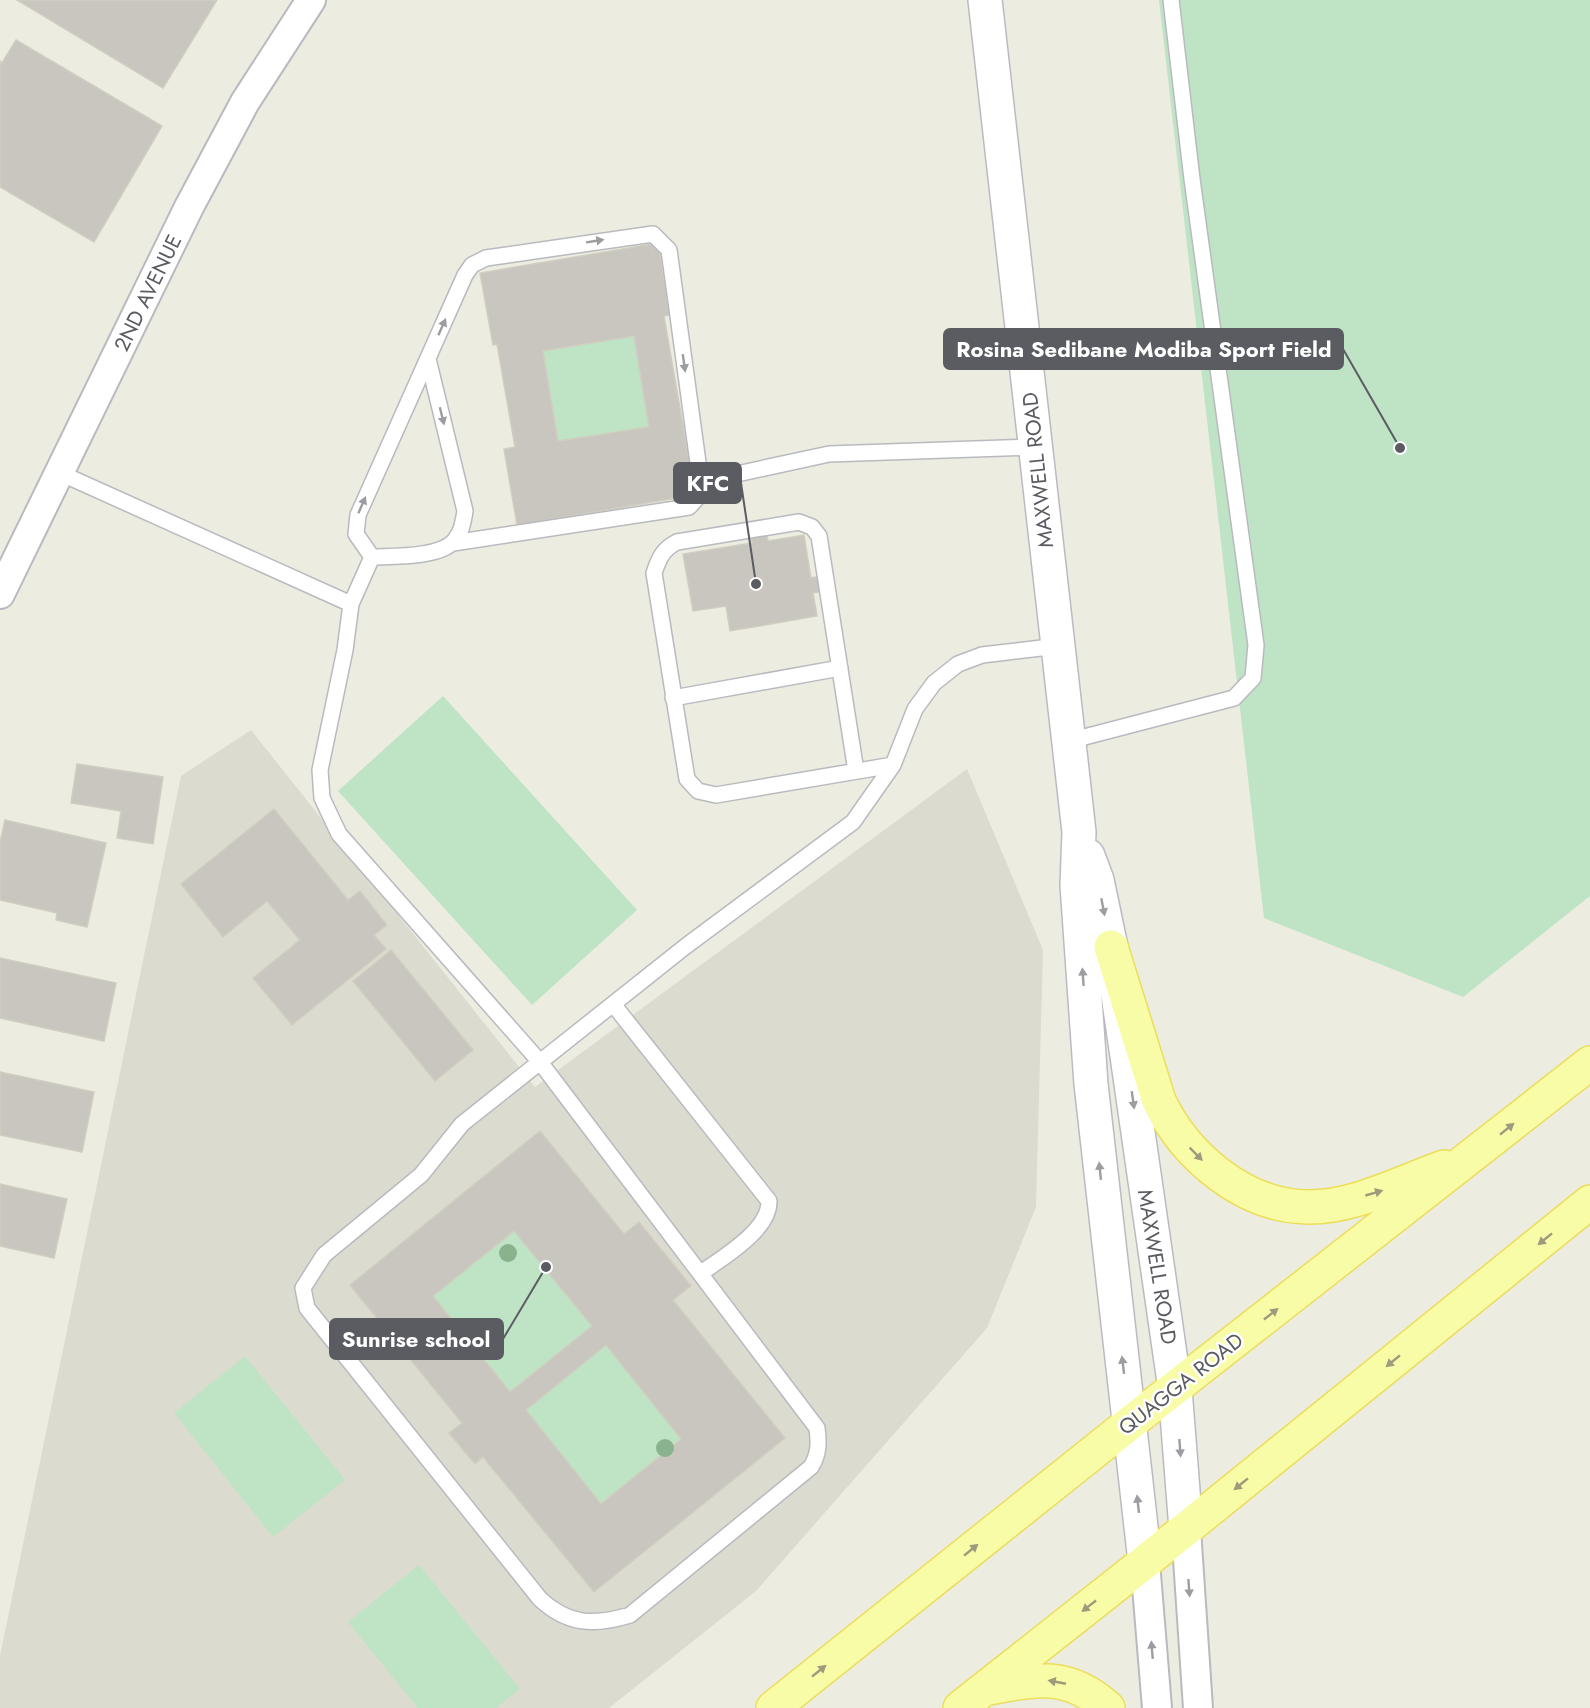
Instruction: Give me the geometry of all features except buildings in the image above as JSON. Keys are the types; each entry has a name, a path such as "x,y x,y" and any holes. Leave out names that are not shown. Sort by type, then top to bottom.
{"main road":[{"path":"1111,947 1159,1101 1170,1123 1203,1161 1226,1179 1268,1199 1294,1206 1311,1207 1382,1191 1473,1156"},
{"name":"QUAGGA ROAD","path":"773,1708 1130,1423 1590,1063"},
{"path":"972,1699 1590,1202"},
{"path":"972,1699 1029,1680 1055,1680 1096,1697 1108,1708"}],"street":[{"name":"2ND AVENUE","path":"0,594 189,207 246,102 311,0"},
{"name":"MAXWELL ROAD","path":"985,0 1079,832 1077,885 1091,1084 1145,1562 1157,1708"},
{"name":"MAXWELL ROAD","path":"1079,832 1097,880 1111,947 1175,1389 1198,1708"}],"lane":[{"path":"1069,741 1234,698 1253,678 1256,645 1192,179 1171,0"},
{"path":"653,234 669,250 700,482 699,496 689,507 453,543 433,552 372,557 356,534 358,516 472,265 486,258 653,234"},
{"path":"428,359 465,511 462,529 453,543"},
{"path":"700,482 829,454 1036,447"},
{"path":"60,473 351,604"},
{"path":"856,771 819,536 812,527 799,522 677,542 667,547 659,556 654,573 687,779 698,791 716,795 893,765"},
{"path":"372,557 351,604 345,650 320,770 322,798 339,834 370,872 540,1062 817,1428 819,1443 817,1458 811,1467 630,1615 610,1621 587,1622 556,1613 540,1599 307,1308 303,1288 324,1255 421,1175 462,1124 540,1062 686,946 853,822 893,765 915,709 934,683 958,664 982,655 1058,646"},
{"path":"673,698 840,668"},
{"path":"613,1004 769,1201 770,1208 758,1229 701,1274"}],"shaded area":[{"path":"251,730 535,1087 967,769 1043,950 1036,1207 987,1328 756,1591 609,1708 0,1708 0,1656 181,776"}],"green space":[{"path":"1159,0 1590,0 1590,896 1463,997 1264,918"},
{"path":"634,336 649,427 558,441 543,351"},
{"path":"443,696 637,910 532,1005 338,791"},
{"path":"514,1231 592,1326 510,1392 433,1296"},
{"path":"606,1345 681,1439 601,1504 526,1410"},
{"path":"245,1356 345,1480 273,1537 174,1413"},
{"path":"419,1565 520,1689 496,1708 418,1708 348,1622"}],"place":[{"name":"Rosina Sedibane Modiba Sport Field","path":"1400,448"},
{"name":"KFC","path":"756,584"},
{"name":"Sunrise school","path":"546,1267"}]}
